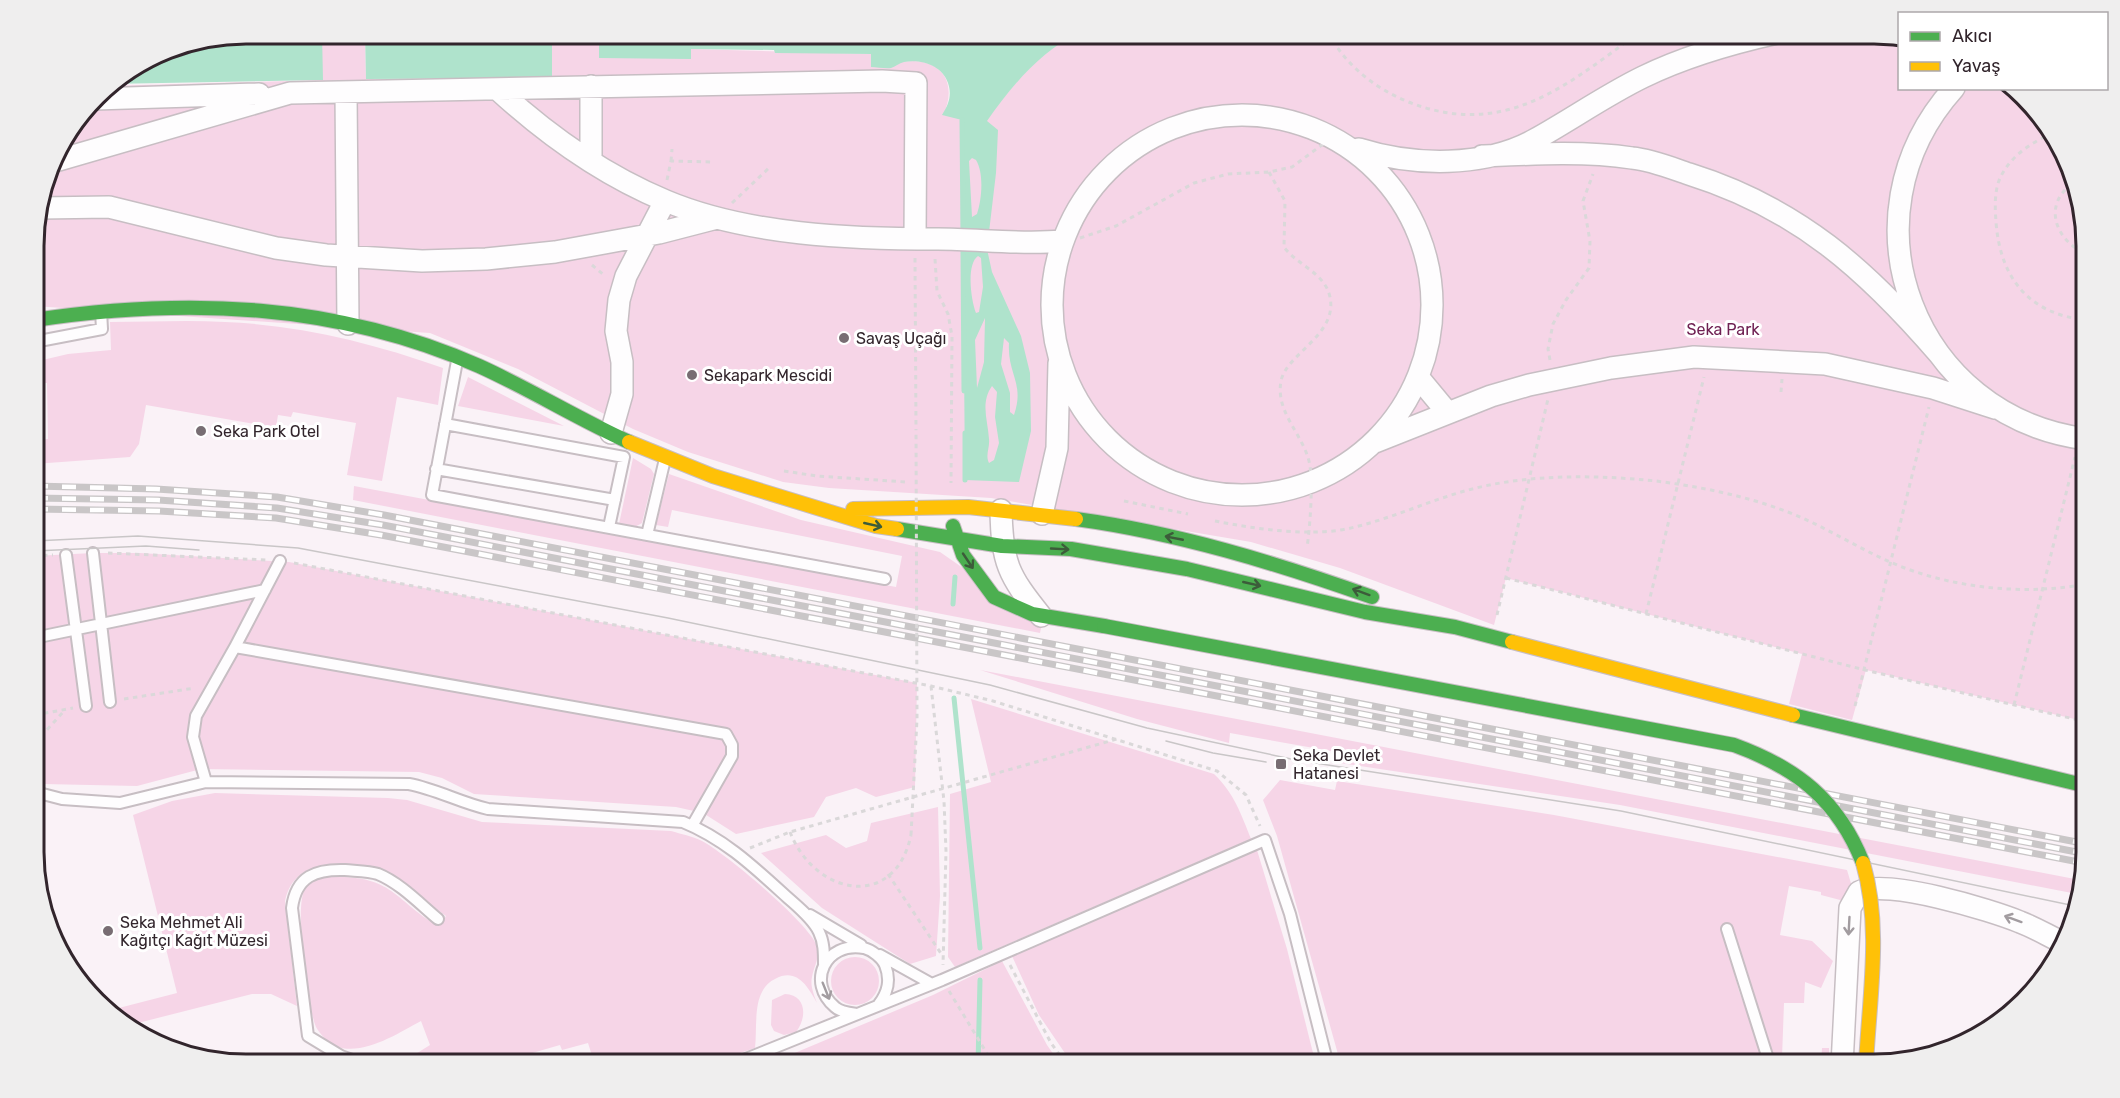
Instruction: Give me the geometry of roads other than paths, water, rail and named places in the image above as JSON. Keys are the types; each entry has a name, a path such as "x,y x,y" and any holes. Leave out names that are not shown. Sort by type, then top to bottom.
{"main road":[{"path":"44,319 101,311 235,307 292,312 348,324 397,336 458,357 505,377 611,433 665,458 817,510 876,526 1002,546 1071,549 1187,569 1365,612 1455,627 1852,730 2076,783"},
{"path":"817,510 945,507 1042,514 1237,552 1316,576 1455,627"},
{"path":"945,507 954,539 964,558 992,596 1013,608 1041,616 1734,745 1775,760 1812,786 1841,818 1866,872 1872,909 1866,1054"}],"street":[{"path":"1482,156 1535,140 1644,76 1733,44"},
{"path":"108,99 591,86 882,81 916,83 929,239"},
{"path":"591,86 591,161"},
{"path":"497,89 531,121 591,161 663,200 717,218 831,236 1061,241"},
{"path":"1940,355 1920,326 1905,289 1899,259 1899,217 1904,178 1914,147 1933,114 1952,90"},
{"path":"346,92 348,324"},
{"path":"64,159 290,93"},
{"path":"1339,142 1378,171 1406,205 1430,258 1435,283 1435,307 1432,334 1418,377 1403,404 1366,445 1345,463 1309,485 1272,496 1238,498 1186,490 1161,478 1118,449 1076,393 1059,351 1051,308 1052,275 1070,218 1084,196 1110,164 1138,145 1181,126 1205,119 1257,118 1302,127 1384,157 1406,160 1451,161 1482,156 1520,154 1635,158 1730,189 1788,218 1854,264 1889,297 1963,381 1995,408"},
{"path":"611,433 622,394 622,362 616,331 623,284 649,236 663,200"},
{"path":"47,208 109,207 265,245 348,256 422,261 486,259 576,248 649,236 717,218"},
{"path":"1042,514 1057,448 1059,351"},
{"path":"1366,445 1447,412 1529,385 1652,362 1708,357 1825,364 1933,388 1995,408 2039,429 2076,437"},
{"path":"1418,377 1447,412"},
{"path":"1001,510 1002,546 1015,584 1041,616"},
{"path":"1843,1054 1850,908 1860,892 1877,887 1893,889 1985,909 2057,940"}],"lane":[{"path":"44,340 102,329 101,311"},
{"path":"458,357 432,495 885,579"},
{"path":"445,424 624,457 609,527"},
{"path":"647,534 665,458"},
{"path":"436,469 615,500"},
{"path":"93,553 110,702"},
{"path":"66,555 86,706"},
{"path":"206,782 193,737 196,716 280,561"},
{"path":"44,636 265,590"},
{"path":"235,647 726,734 732,745 732,756 692,826"},
{"path":"44,794 62,799 120,802 206,782 409,784 426,787 488,809 661,819 692,826 737,852 801,910 819,930 824,945 821,978 825,994 835,1007 857,1014"},
{"path":"758,1054 937,982 1265,840 1290,914 1325,1054"},
{"path":"338,1054 308,1036 292,908 294,896 308,875 324,870 377,873 438,919"},
{"path":"801,910 868,949 937,982"},
{"path":"1727,929 1767,1054"},
{"path":"824,964 834,952 850,946 868,949 883,961 889,981 887,994 878,1005"}],"waterway":[{"path":"962,120 963,235"},
{"path":"963,250 964,391"},
{"path":"965,433 965,480"},
{"path":"953,604 955,577"},
{"path":"954,698 980,948"},
{"path":"978,1054 980,980"}],"tram line":[{"path":"44,541 138,536 298,548 668,618 990,685 1147,728 1296,760 1621,811 2069,905"},
{"path":"44,551 146,546 199,550"},
{"path":"1166,741 1213,753 1266,762"}],"railway":[{"path":"44,486 156,489 277,497 384,515 2076,842"},
{"path":"44,498 158,500 277,508 383,525 2076,852"},
{"path":"44,509 159,511 276,518 381,535 2076,861"}],"place":[{"name":"Savaş Uçağı","path":"844,338"},
{"name":"Sekapark Mescidi","path":"692,375"},
{"name":"Seka Park Otel","path":"201,431"},
{"name":"Seka Devlet Hatanesi","path":"1281,764"},
{"name":"Seka Mehmet Ali Kağıtçı Kağıt Müzesi","path":"108,931"}],"park label":[{"name":"Seka Park","path":"1723,329"}]}
